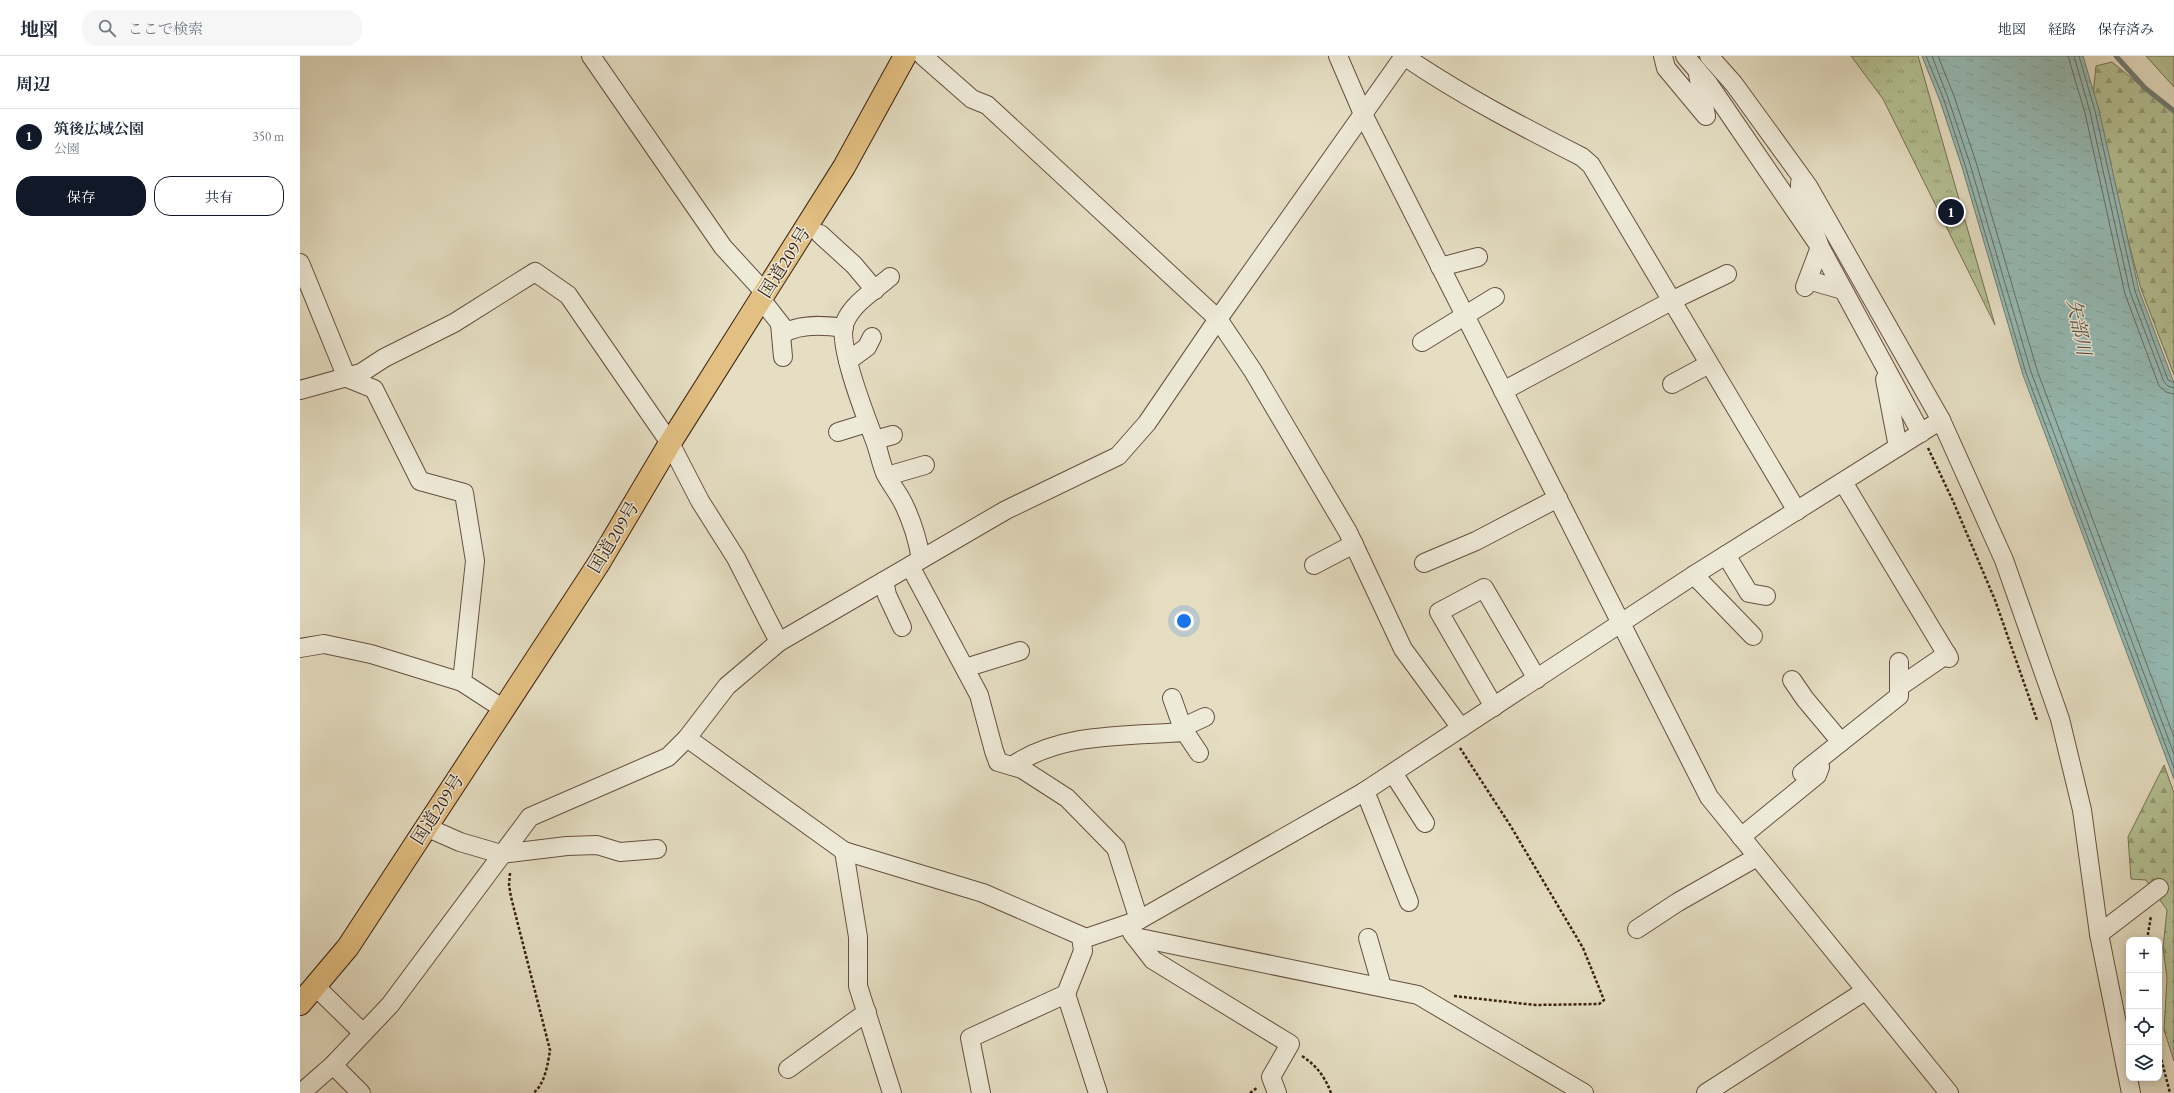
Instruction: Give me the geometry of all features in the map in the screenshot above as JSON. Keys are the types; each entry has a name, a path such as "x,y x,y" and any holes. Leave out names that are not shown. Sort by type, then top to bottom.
{"highway":[{"name":"国道209号","path":"300,1004 316,987 348,947 502,708 599,563 670,443 844,167 905,56"}],"street":[{"path":"591,56 723,247 763,296 782,329 783,357"},
{"path":"923,56 972,99 987,105 1218,318 1253,371 1354,544 1403,650 1456,732"},
{"path":"1338,56 1363,114 1709,797 1949,1093"},
{"path":"301,1093 333,1065 390,1005 507,854 530,817 668,757 687,738 727,686 779,642 1006,510 1118,456 1147,423 1218,318 1404,56 1436,78 1480,104 1582,157 1590,165 1797,511"},
{"path":"1663,56 1666,68 1706,116 1698,71"},
{"path":"1685,56 1698,71 1766,165 1804,225 1820,247"},
{"path":"1709,56 1734,84 1801,176 1941,420 2004,560 2060,720 2082,810 2099,934 2131,1093"},
{"path":"1801,176 1800,193 1820,247 1921,433"},
{"path":"820,234 854,265 875,290"},
{"path":"1820,247 1807,283 1843,290"},
{"path":"1440,267 1478,257"},
{"path":"300,263 347,378 374,389 420,481 464,493 475,561 462,682"},
{"path":"300,390 361,374 384,358 454,322 535,272 568,295 670,443 700,501 736,558 779,642"},
{"path":"1503,391 1672,300 1727,274"},
{"path":"890,277 856,306 844,322 848,361 867,423 888,476 906,507 917,537 916,563 978,694 998,762 1022,769 1067,798 1116,848 1133,927 1153,960 1290,1044 1271,1077 1277,1093"},
{"path":"1422,342 1466,316 1495,296"},
{"path":"1876,307 1882,361 1898,447"},
{"path":"782,329 821,325 844,328"},
{"path":"848,361 867,347 872,337"},
{"path":"1672,384 1709,364"},
{"path":"687,738 844,851 983,893 1086,938 1133,927 1365,792 1622,624 1694,575 1941,420"},
{"path":"838,432 867,423"},
{"path":"875,440 893,435"},
{"path":"888,476 925,465"},
{"path":"1843,482 1948,656 1899,687"},
{"path":"1424,563 1476,541 1558,498"},
{"path":"1314,564 1354,544"},
{"path":"1726,556 1749,593 1766,596"},
{"path":"1694,575 1752,636"},
{"path":"884,581 887,595 902,627"},
{"path":"1494,707 1439,612 1484,588 1537,679"},
{"path":"300,648 324,644 371,654 462,682 502,708"},
{"path":"965,668 1020,651"},
{"path":"1741,837 1817,775 1820,767 1809,767 1898,696 1899,662"},
{"path":"1792,680 1805,699 1841,742"},
{"path":"1172,698 1184,729 1199,753"},
{"path":"1012,766 1024,758 1052,746 1089,739 1184,729 1205,717"},
{"path":"1393,773 1425,823"},
{"path":"1365,792 1409,902"},
{"path":"426,827 460,842 507,854 567,846 598,845 620,852 656,849"},
{"path":"844,851 858,937 858,986 892,1093"},
{"path":"1638,929 1678,902 1757,857"},
{"path":"2099,934 2159,888"},
{"path":"1133,927 1418,995 1584,1093"},
{"path":"1081,936 1083,951 1066,994 1098,1093"},
{"path":"1368,938 1382,987"},
{"path":"316,987 363,1034"},
{"path":"1706,1093 1865,991"},
{"path":"981,1093 970,1038 1066,994"},
{"path":"788,1069 867,1012"},
{"path":"333,1065 361,1093"}],"path":[{"path":"1921,433 1953,501 1995,600 2037,720"},
{"path":"1451,995 1535,1005 1599,1004 1604,1000 1583,948 1456,732"},
{"path":"507,854 509,885 550,1050 547,1068 537,1091 533,1093"},
{"path":"1289,1046 1316,1065 1326,1080 1331,1093"},
{"path":"2162,1062 2170,1093"}],"green space":[{"path":"1851,56 1918,56 1995,325 1883,99"},
{"path":"2146,56 2174,56 2174,87"},
{"path":"2112,62 2174,113 2174,375 2141,289 2092,105 2096,66"},
{"path":"2164,765 2174,793 2174,1061 2164,1030 2167,978 2163,948 2167,910 2146,880 2131,879 2128,837"}],"water":[{"name":"矢部川","path":"1922,56 2083,56 2099,110 2139,290 2174,383 2174,779 2023,375 1962,167 1940,101"}],"waterway":[{"path":"2116,56 2145,88 2174,111"}],"place":[{"name":"筑後広域公園","path":"1951,212"}]}
